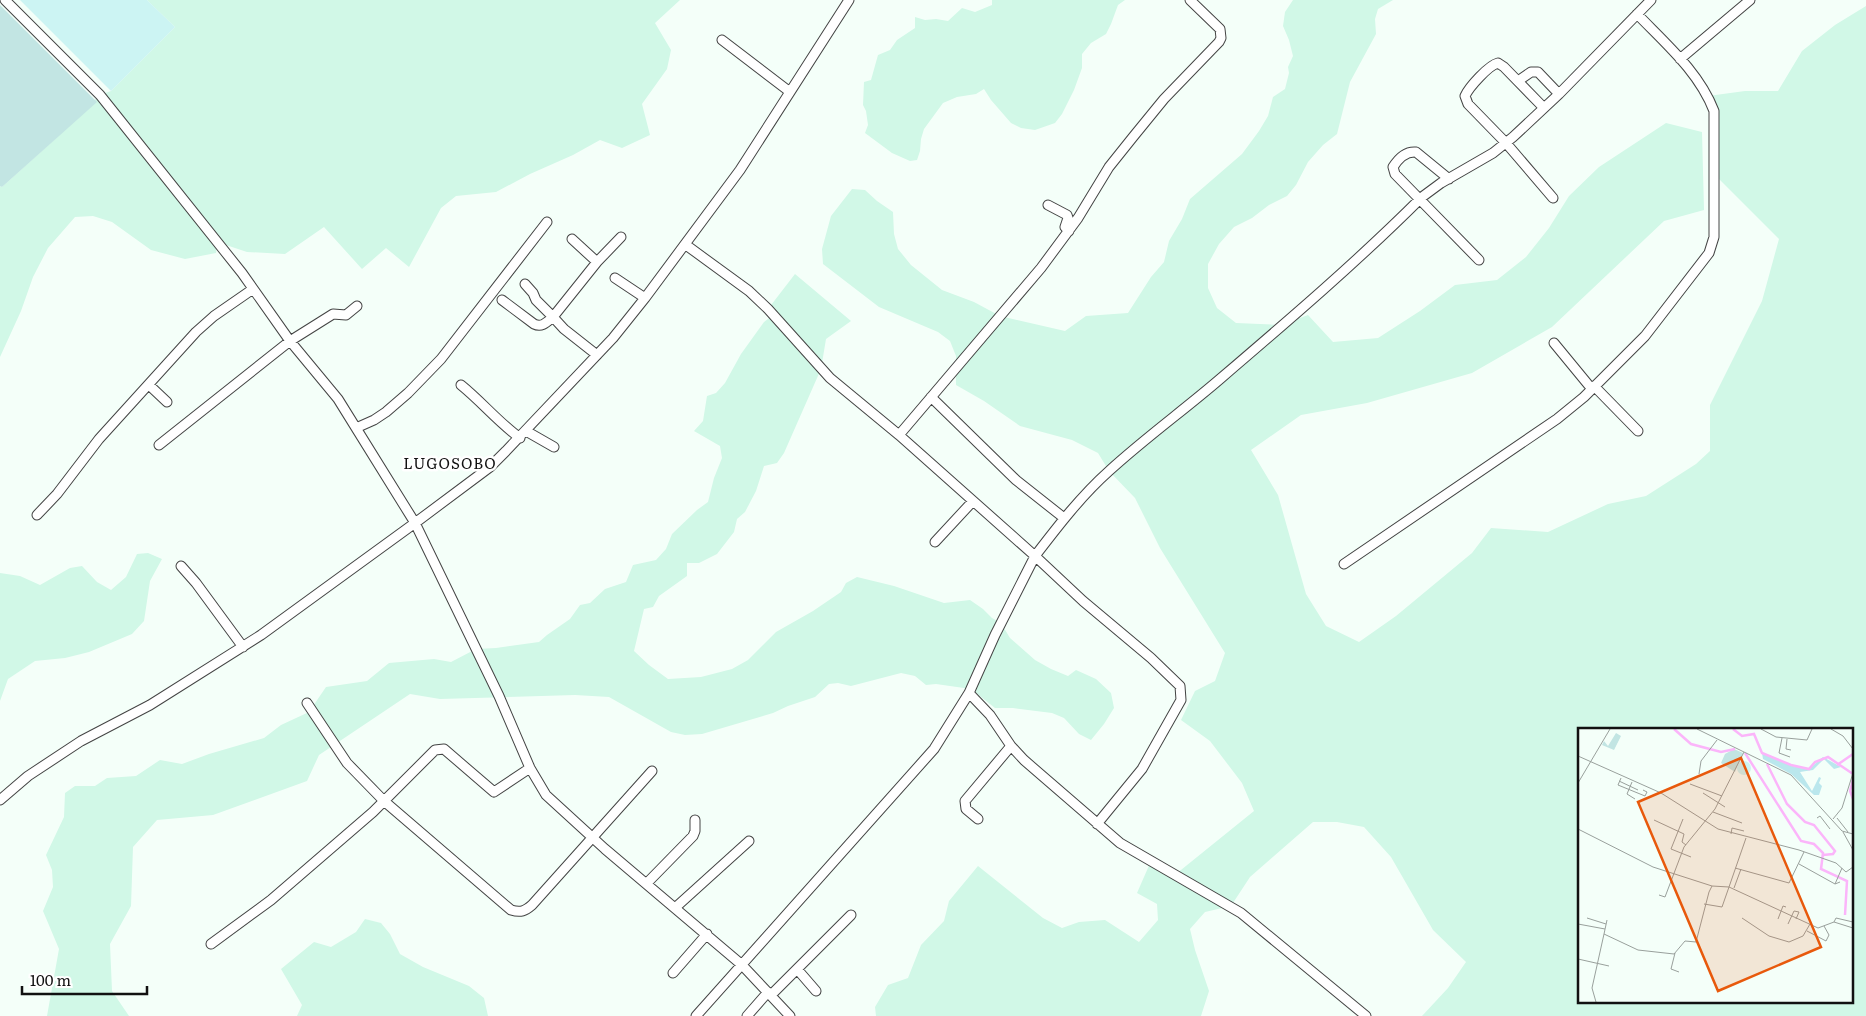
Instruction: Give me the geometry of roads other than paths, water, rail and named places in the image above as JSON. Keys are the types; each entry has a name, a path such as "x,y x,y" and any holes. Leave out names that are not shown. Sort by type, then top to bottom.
{"street":[{"path":"5,0 100,95 338,399 415,523 499,696 530,768 546,795 593,838 742,965 790,1016"},
{"path":"0,800 28,776 81,742 150,705 243,647 490,467 597,355 686,245 740,170 849,0"},
{"path":"899,435 1041,268 1069,231 1109,167 1133,137 1164,99 1221,38 1220,29 1190,0"},
{"path":"696,1016 934,749 969,693 995,635 1035,556 1064,518 1109,471 1204,393 1312,300 1420,199 1448,179 1477,164 1506,144 1559,94 1651,0"},
{"path":"1680,59 1750,0"},
{"path":"1344,564 1557,419 1584,397 1644,336 1702,264 1712,245 1714,236 1714,111 1708,96 1680,59 1637,14"},
{"path":"722,40 790,92"},
{"path":"1544,108 1501,64 1495,64 1470,87 1465,96 1468,104 1553,198"},
{"path":"1518,81 1531,72 1538,72 1559,94"},
{"path":"1448,179 1416,152 1408,152 1402,155 1394,165 1393,171 1479,260"},
{"path":"1048,206 1067,215 1065,227 1069,231"},
{"path":"356,428 386,412 437,364 547,222"},
{"path":"502,300 537,326 543,325 553,317 621,237"},
{"path":"572,239 598,262"},
{"path":"686,245 749,291 768,309 830,378 899,435 1083,600 1151,658 1180,686 1181,700 1142,769 1096,824"},
{"path":"614,278 645,298"},
{"path":"525,284 536,300 564,329 597,355"},
{"path":"36,515 57,494 99,439 196,332 214,316 253,289"},
{"path":"159,444 290,340 334,314 346,315 357,306"},
{"path":"1554,343 1593,387 1638,431"},
{"path":"148,385 167,402"},
{"path":"461,385 482,402 502,424 554,447"},
{"path":"931,397 1016,480 1064,518"},
{"path":"935,542 973,501"},
{"path":"181,566 196,583 243,647"},
{"path":"969,693 990,715 1011,746 1096,824 1120,843 1242,913 1366,1016"},
{"path":"307,703 347,763 384,800 512,910 516,911 526,910 532,905 652,771"},
{"path":"978,819 966,809 965,801 1011,746"},
{"path":"211,944 271,900 384,800 435,750 444,749 494,792 530,768"},
{"path":"647,883 693,836 695,820"},
{"path":"676,907 749,841"},
{"path":"747,1016 851,914"},
{"path":"673,973 707,934"},
{"path":"797,969 816,991"}],"district":[{"name":"LUGOSOBO","path":"450,462"}]}
